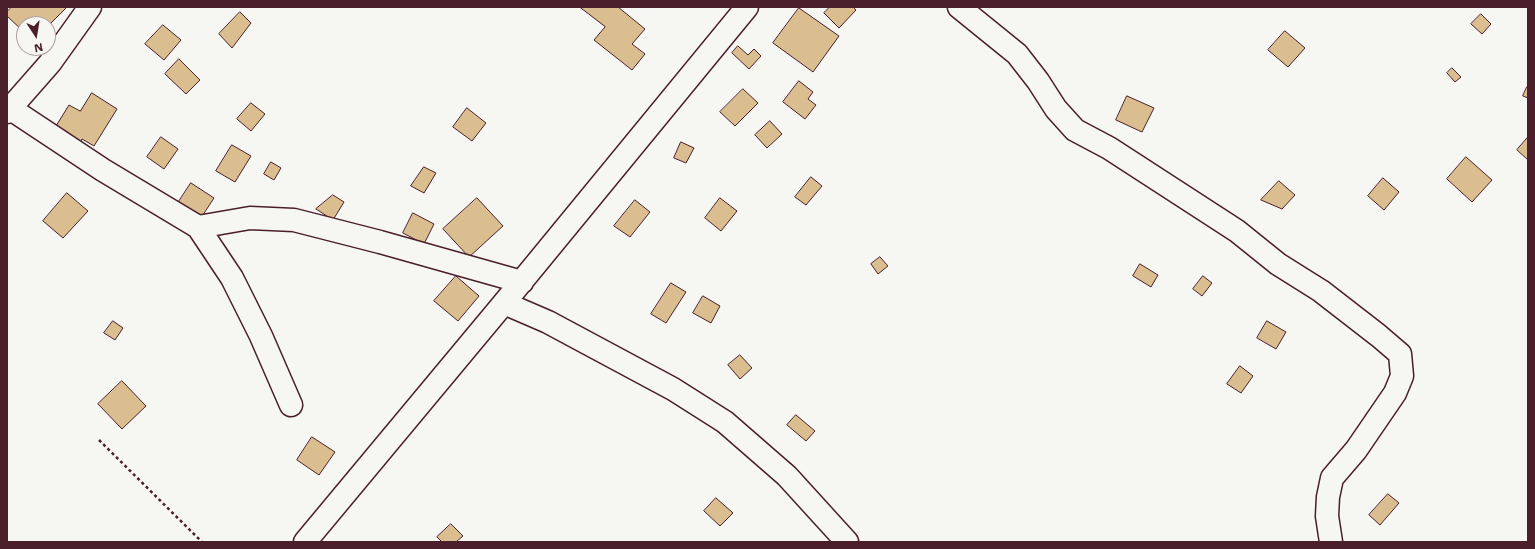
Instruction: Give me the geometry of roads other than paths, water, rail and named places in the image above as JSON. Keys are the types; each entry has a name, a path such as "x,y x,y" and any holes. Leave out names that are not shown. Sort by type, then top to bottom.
{"street":[{"path":"90,7 50,63 9,111 198,227 232,278 261,336 291,405"},
{"path":"311,537 747,7"},
{"path":"959,7 1017,54 1038,81 1056,109 1075,130 1109,148 1237,231 1278,264 1321,291 1400,354 1402,376 1395,393 1356,450 1332,478 1328,497 1327,516 1331,542"},
{"path":"198,227 250,218 294,220 380,242 522,282"},
{"path":"504,303 548,322 673,389 725,422 787,476 847,542"}]}
